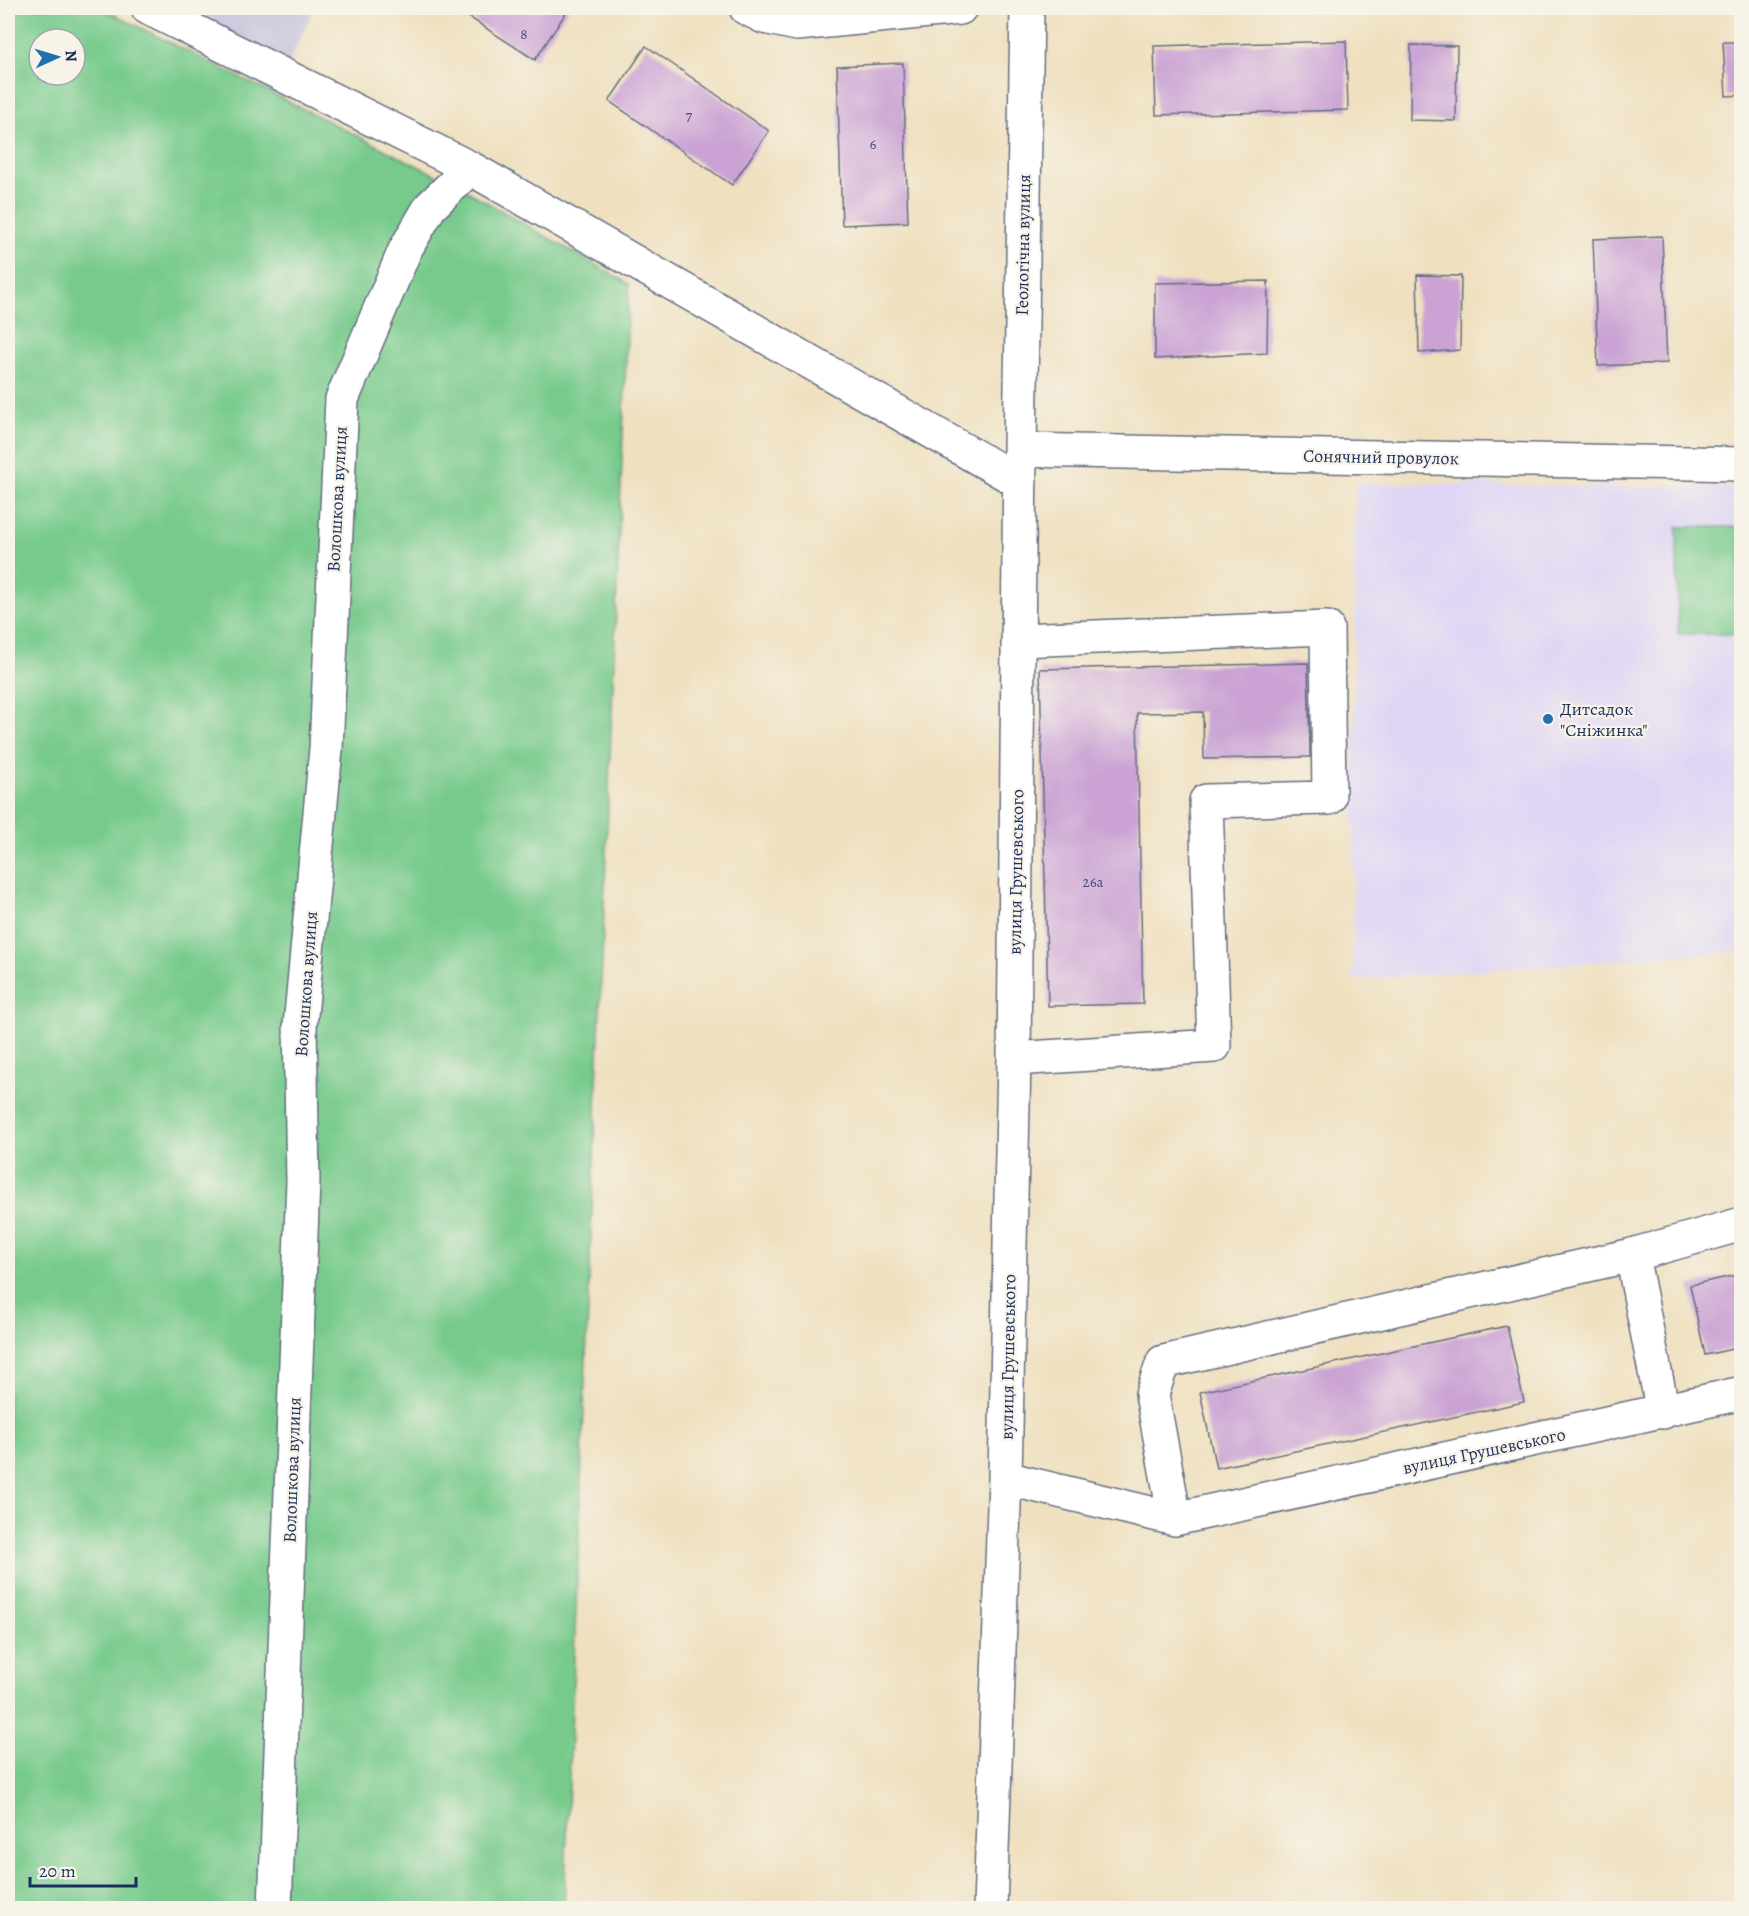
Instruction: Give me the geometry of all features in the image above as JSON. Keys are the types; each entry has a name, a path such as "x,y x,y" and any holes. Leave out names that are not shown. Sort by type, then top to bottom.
{"street":[{"path":"148,8 470,168 1020,466"},
{"path":"746,8 764,17 797,24 960,8"},
{"name":"Геологічна вулиця","path":"1020,466 1027,8"},
{"name":"Волошкова вулиця","path":"276,1908 303,1181 300,1026 326,748 342,399 405,250 430,207 470,168"},
{"name":"Сонячний провулок","path":"1020,466 1742,464"},
{"name":"вулиця Грушевського","path":"1020,466 1014,1059 1005,1478 1175,1519 1742,1393"},
{"path":"1014,1059 1214,1046 1206,801 1329,798 1327,628 1019,640"},
{"path":"1175,1519 1152,1394 1163,1362 1632,1255 1742,1224"},
{"path":"1632,1255 1663,1412"},
{"path":"990,1908 1005,1478"}],"shaded area":[{"path":"177,8 314,8 288,65"},
{"name":"Дитсадок \"Сніжинка\"","path":"1355,483 1741,488 1741,951 1353,980"}],"green space":[{"path":"8,8 101,8 460,187 629,284 564,1908 8,1908"},
{"path":"1677,527 1740,527 1741,634 1678,634"}],"building":[{"path":"455,8 569,8 535,60"},
{"path":"1346,41 1348,110 1156,115 1154,46"},
{"path":"1723,42 1742,42 1742,95 1726,96"},
{"path":"1411,45 1457,46 1456,121 1410,120"},
{"path":"646,46 769,131 732,185 609,101"},
{"path":"903,63 908,222 842,225 837,66"},
{"path":"1662,236 1667,363 1598,366 1593,239"},
{"path":"1417,275 1461,276 1460,350 1419,353"},
{"path":"1268,281 1267,353 1155,359 1155,283"},
{"path":"1308,663 1310,757 1204,759 1203,712 1137,713 1143,1004 1048,1006 1040,669"},
{"path":"1742,1274 1742,1347 1705,1355 1690,1285"},
{"path":"1507,1326 1524,1402 1216,1468 1200,1392"}],"place":[{"name":"Дитсадок \"Сніжинка\"","path":"1548,719"}]}
